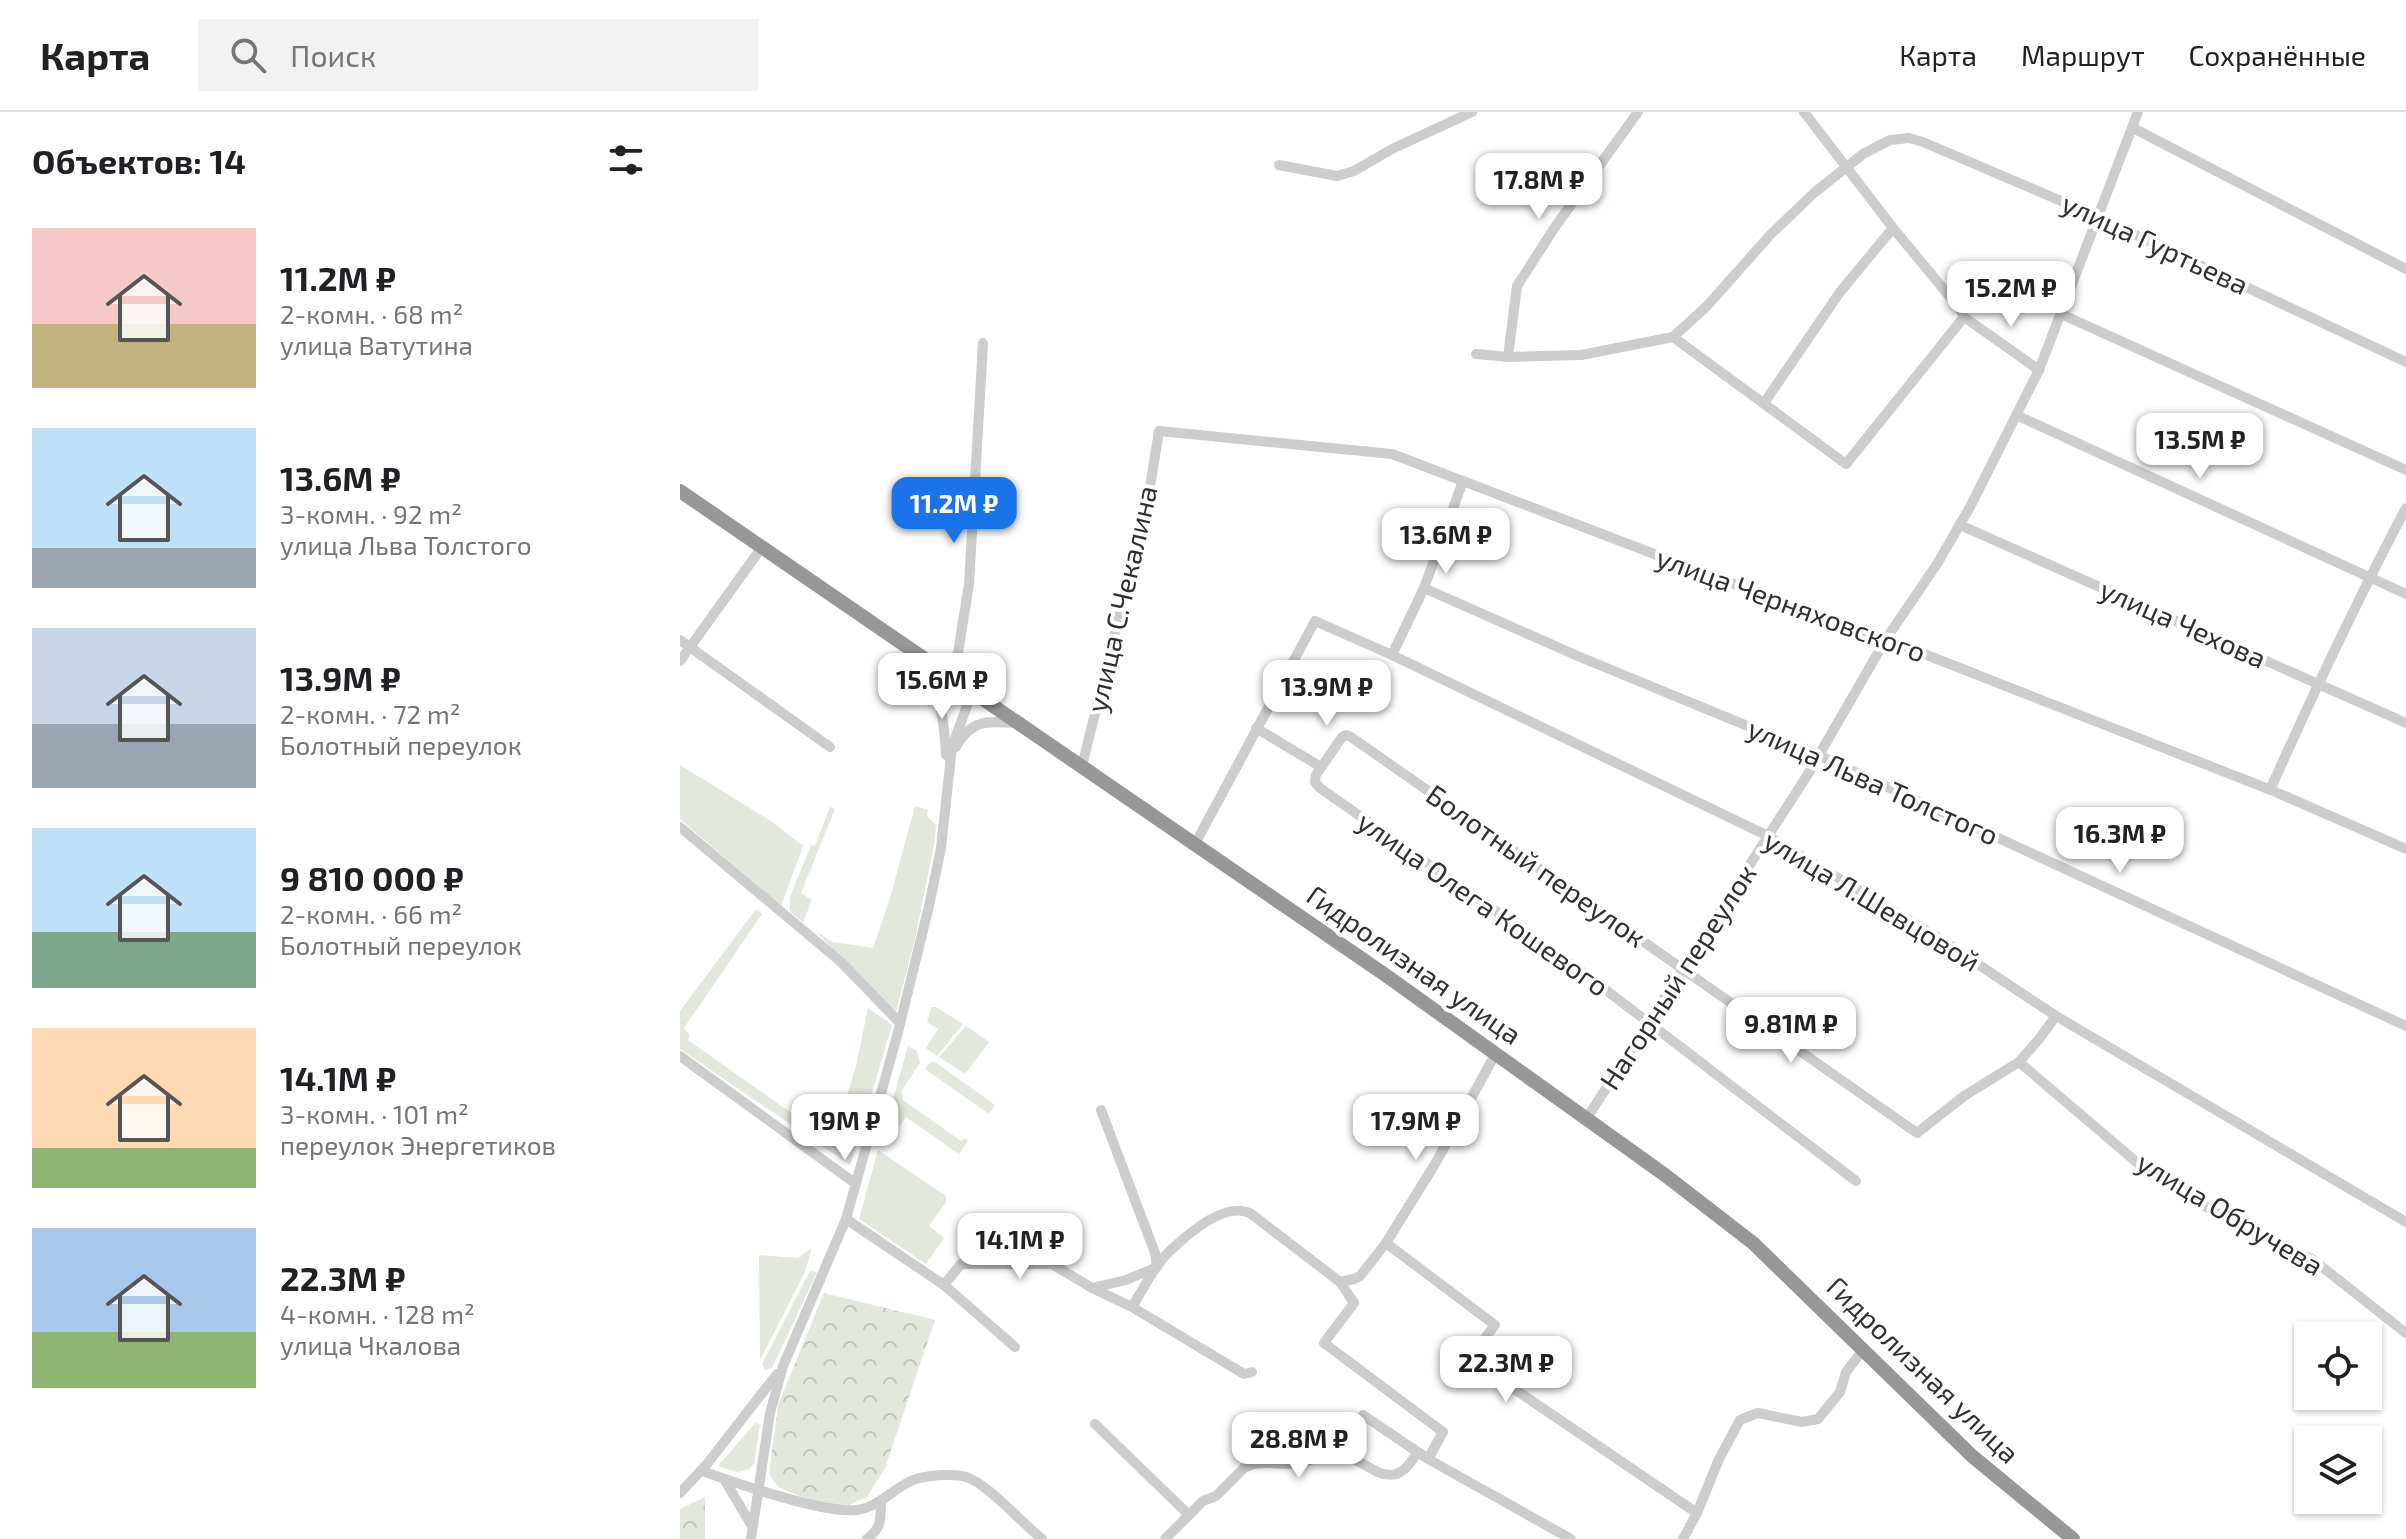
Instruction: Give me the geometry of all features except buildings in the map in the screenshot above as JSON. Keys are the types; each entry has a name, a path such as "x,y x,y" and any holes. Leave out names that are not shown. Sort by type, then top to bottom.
{"highway":[{"name":"Гидролизная улица","path":"680,491 1195,844 1677,1183 1753,1243 1972,1456 2073,1539"}],"street":[{"path":"1279,165 1337,176 1354,171 1392,149 1472,112"},
{"path":"1508,357 1517,286 1555,227 1638,112"},
{"path":"1804,112 1964,317 2039,370"},
{"name":"Нагорный переулок","path":"1587,1118 1684,970 1886,639 1960,525 2039,370 2138,112"},
{"path":"2133,128 2406,269"},
{"name":"улица Гуртьева","path":"1846,167 1879,145 1900,138 1923,142 2097,217 2406,362"},
{"path":"1476,354 1508,357 1581,355 1673,337 1707,306 1771,234 1846,167"},
{"path":"1764,403 1840,292 1893,228"},
{"path":"2061,314 2406,470"},
{"path":"1673,337 1846,464 1964,317"},
{"path":"954,678 969,584 983,343"},
{"path":"2016,415 2406,594"},
{"name":"улица Черняховского","path":"1159,431 1392,454 1886,639 2270,790 2406,849"},
{"name":"улица С.Чекалина","path":"1082,766 1144,514 1159,431"},
{"path":"1392,655 1424,588 1463,481"},
{"path":"2270,790 2369,578 2406,508"},
{"name":"улица Чехова","path":"1960,525 2406,723"},
{"path":"680,661 685,643 762,547"},
{"name":"улица Льва Толстого","path":"1424,588 1580,657 1818,755 2406,1026"},
{"name":"улица Л.Шевцовой","path":"1256,728 1315,621 1768,836 1934,935 2056,1016 2406,1222"},
{"path":"685,643 830,747"},
{"path":"919,654 936,686 943,710 948,781"},
{"path":"751,1539 770,1413 783,1366 846,1219 900,1023 938,863 954,738 972,692"},
{"path":"950,760 964,733 972,727 990,721 1018,723"},
{"path":"1195,844 1256,728 1321,767"},
{"name":"Болотный переулок","path":"1321,767 1342,737 1351,737 1917,1133 1964,1096 2019,1062"},
{"name":"улица Олега Кошевого","path":"1321,767 1315,778 1320,788 1581,971 1856,1181"},
{"path":"680,827 841,962 900,1023"},
{"path":"2019,1062 2056,1016"},
{"path":"1340,1282 1360,1276 1386,1243 1435,1164 1496,1053"},
{"path":"680,1056 856,1184"},
{"name":"улица Обручева","path":"2019,1062 2147,1171 2213,1211 2312,1259 2406,1333"},
{"path":"1101,1110 1155,1253 1157,1267"},
{"path":"1132,1307 1171,1249 1208,1221 1228,1211 1244,1210 1340,1282 1354,1303 1324,1343 1443,1432 1428,1459"},
{"path":"846,1219 944,1285 1015,1347"},
{"path":"1386,1243 1495,1325 1475,1351 1501,1380 1697,1513"},
{"path":"944,1285 961,1264 1045,1263 1132,1307 1244,1374 1252,1372"},
{"path":"1092,1288 1126,1280 1157,1267"},
{"path":"1683,1539 1740,1420 1758,1413 1802,1422 1818,1419 1840,1392 1846,1372 1863,1350"},
{"path":"680,1493 702,1471 783,1366"},
{"path":"1363,1415 1428,1459 1571,1539"},
{"path":"1095,1424 1189,1515"},
{"path":"1165,1539 1203,1501 1216,1496 1244,1468 1256,1463 1299,1463 1316,1456 1348,1456 1389,1475 1402,1471 1418,1452"},
{"path":"702,1471 757,1489 841,1510 862,1509 881,1501 907,1482 923,1477 966,1477 982,1485 1042,1539"},
{"path":"724,1479 753,1526"},
{"path":"867,1539 880,1526 881,1501"}],"green space":[{"path":"680,765 774,823 803,846 781,906 680,819"},
{"path":"915,806 928,810 927,816 936,825 935,840 896,1012 815,931 833,942 873,948"},
{"path":"830,807 835,809 801,893 812,900 803,922 790,912 790,897"},
{"path":"756,909 762,914 684,1028 690,1036 688,1040 804,1122 799,1130 680,1049 680,1011"},
{"path":"932,1007 963,1024 937,1056 926,1048 938,1029 927,1022"},
{"path":"868,1008 892,1025 850,1165 815,1141 820,1134 833,1142 856,1066"},
{"path":"966,1026 989,1042 965,1074 939,1057"},
{"path":"908,1046 917,1051 920,1063 902,1090 903,1100 961,1141 964,1138 968,1141 959,1154 906,1117 885,1145 881,1142"},
{"path":"930,1062 935,1062 995,1105 989,1114 925,1069"},
{"path":"878,1150 946,1196 946,1202 929,1226 944,1238 926,1264 859,1219"},
{"path":"812,1248 805,1272 760,1360 759,1255 798,1258"},
{"path":"810,1271 817,1272 772,1368 765,1370 762,1364"},
{"path":"824,1293 935,1320 885,1468 867,1497 849,1505 820,1505 778,1487 769,1474 778,1405"},
{"path":"756,1422 760,1425 754,1463 750,1469 736,1472 718,1466"},
{"path":"705,1497 705,1539 680,1539 680,1509"}]}
